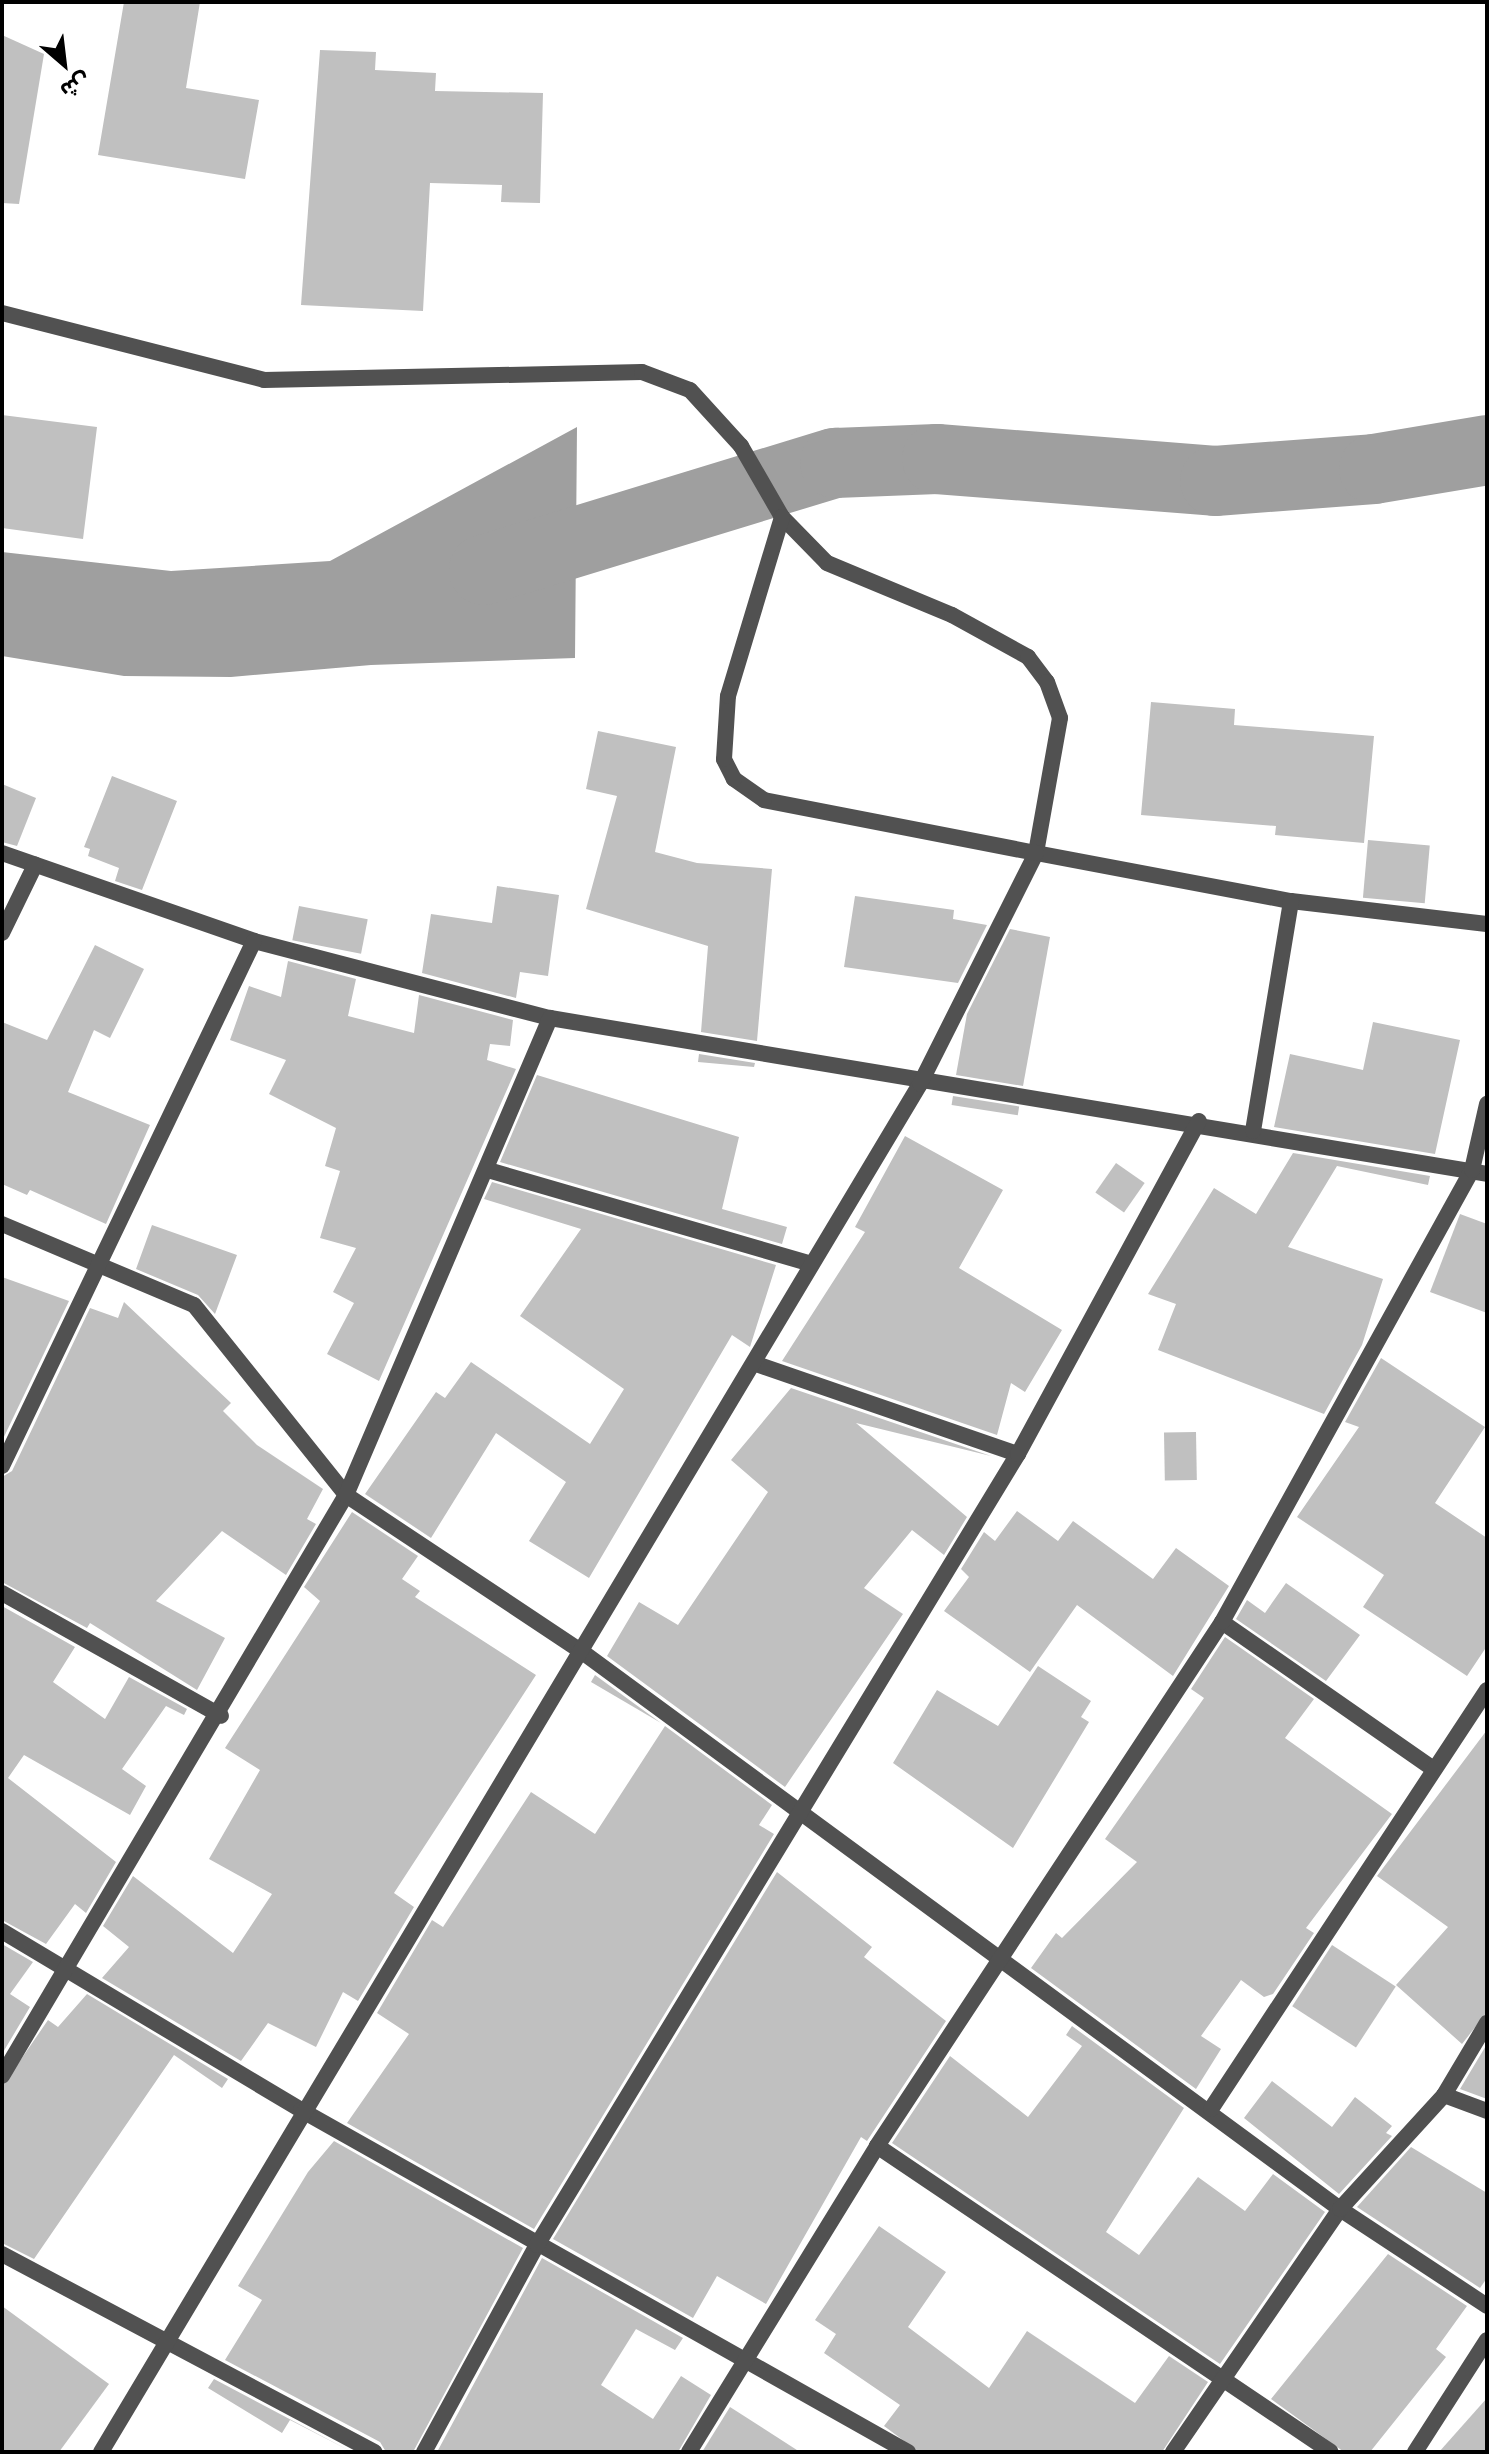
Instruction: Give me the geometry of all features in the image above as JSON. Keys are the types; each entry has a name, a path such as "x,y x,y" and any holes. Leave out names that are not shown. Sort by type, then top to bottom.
{"street":[{"path":"2,313 264,380 642,372 690,390 741,446 782,517 827,563 952,615 1028,657 1047,682 1060,718 1036,853 920,1084 756,1364 165,2337 101,2452"},
{"path":"782,517 728,696 724,759 734,779 764,800 1291,901 1487,924"},
{"path":"2,853 254,941 550,1018 920,1084 1199,1121 1480,1172"},
{"path":"2,933 35,865"},
{"path":"1253,1131 1291,901"},
{"path":"2,1466 97,1262 254,941"},
{"path":"2,2076 65,1967 221,1716 346,1495 488,1170 550,1018"},
{"path":"689,2452 744,2356 877,2146 1222,1622 1480,1172 1487,1104"},
{"path":"424,2452 537,2245 1018,1454 1199,1121"},
{"path":"488,1170 812,1264"},
{"path":"2,1224 175,1293 207,1317 346,1495 581,1651 801,1808 1001,1961 1211,2109 1340,2209 1487,2306"},
{"path":"756,1364 1018,1454"},
{"path":"2,1593 221,1716"},
{"path":"1222,1622 1432,1768"},
{"path":"1211,2109 1432,1768 1487,1690"},
{"path":"2,1931 301,2110 537,2245 744,2356 908,2452"},
{"path":"1173,2452 1340,2209 1444,2095 1487,2023"},
{"path":"1444,2095 1487,2111"},
{"path":"877,2146 1331,2452"},
{"path":"2,2254 165,2337 375,2452"},
{"path":"1415,2452 1487,2340"}],"shaded area":[{"path":"577,427 575,658 371,665 231,677 124,676 2,656 2,552 171,571 330,561"}],"building":[{"path":"124,2 200,2 186,88 259,100 245,179 98,155"},
{"path":"2,35 44,54 19,204 2,203"},
{"path":"320,50 376,52 375,70 436,73 435,91 543,93 540,203 501,202 502,185 430,183 423,311 301,305"},
{"path":"2,415 97,427 83,539 2,528"},
{"path":"1151,702 1235,709 1234,725 1374,736 1364,843 1275,835 1276,826 1141,815"},
{"path":"598,731 676,747 655,852 697,863 772,869 757,1041 701,1032 708,946 586,909 617,796 586,789"},
{"path":"112,776 177,801 142,890 115,881 119,868 88,856 90,849 84,847"},
{"path":"2,784 36,798 17,846 2,842"},
{"path":"1368,840 1430,845 1425,903 1363,898"},
{"path":"497,886 559,895 548,976 520,972 516,998 422,973 431,914 492,923"},
{"path":"855,896 954,910 953,919 987,925 958,983 844,967"},
{"path":"299,906 368,919 361,954 292,940"},
{"path":"1010,929 1050,937 1023,1086 956,1075 967,1014"},
{"path":"95,945 144,969 110,1038 94,1030 68,1092 150,1125 106,1224 30,1190 27,1195 2,1184 2,1022 47,1040"},
{"path":"288,961 356,979 348,1016 414,1033 419,995 513,1020 510,1046 490,1044 487,1060 516,1069 379,1381 327,1354 354,1303 333,1292 356,1248 320,1238 340,1171 325,1166 336,1128 269,1094 286,1060 230,1040 249,986 281,997"},
{"path":"1373,1022 1460,1040 1435,1154 1274,1127 1290,1054 1363,1070"},
{"path":"699,1054 755,1063 754,1067 698,1062"},
{"path":"537,1075 739,1137 722,1209 787,1227 782,1244 500,1162"},
{"path":"953,1096 1019,1106 1018,1115 952,1105"},
{"path":"905,1136 1003,1190 959,1268 1062,1330 1025,1392 1011,1383 997,1435 782,1361 865,1232 855,1227"},
{"path":"1293,1153 1430,1176 1428,1185 1337,1166 1288,1247 1383,1279 1362,1345 1324,1414 1158,1350 1176,1304 1148,1294 1214,1188 1256,1214"},
{"path":"1116,1163 1145,1183 1124,1213 1095,1192"},
{"path":"492,1182 776,1265 750,1347 732,1335 589,1578 529,1541 566,1482 496,1433 431,1538 365,1494 436,1392 445,1398 471,1362 590,1444 624,1389 520,1316 581,1229 484,1199"},
{"path":"1460,1214 1487,1224 1487,1313 1430,1292"},
{"path":"152,1225 237,1255 215,1314 198,1295 136,1269"},
{"path":"2,1277 69,1301 2,1441"},
{"path":"124,1302 231,1403 223,1411 257,1445 323,1489 307,1519 316,1524 286,1575 222,1531 156,1601 225,1638 197,1690 90,1623 87,1628 2,1582 2,1477 12,1471 90,1308 118,1318"},
{"path":"1381,1358 1485,1427 1435,1503 1487,1538 1487,1646 1467,1676 1363,1607 1384,1575 1297,1517 1359,1427 1345,1422"},
{"path":"791,1388 991,1456 856,1423 967,1517 944,1555 912,1530 864,1588 903,1614 785,1787 607,1656 639,1602 678,1625 768,1492 731,1460"},
{"path":"1196,1432 1197,1480 1165,1481 1164,1433"},
{"path":"1017,1511 1058,1541 1073,1521 1153,1579 1176,1548 1229,1586 1173,1676 1077,1605 1030,1672 944,1611 969,1577 961,1569 984,1532 995,1541"},
{"path":"352,1512 418,1556 402,1579 420,1591 415,1597 536,1675 394,1893 414,1907 358,2001 343,1992 316,2047 268,2023 241,2061 102,1978 129,1947 103,1926 133,1876 233,1953 272,1894 209,1859 260,1770 225,1748 320,1601 304,1587"},
{"path":"1286,1583 1360,1635 1326,1681 1236,1619 1247,1600 1265,1613"},
{"path":"2,1606 75,1647 53,1682 105,1719 129,1677 187,1709 184,1715 166,1706 122,1769 146,1786 130,1815 24,1755 8,1778 116,1862 86,1913 75,1904 46,1944 2,1920"},
{"path":"1225,1637 1314,1699 1285,1738 1392,1814 1306,1928 1314,1933 1273,1994 1264,1997 1241,1980 1201,2036 1221,2049 1196,2089 1031,1968 1056,1933 1062,1938 1137,1862 1105,1839 1204,1698 1191,1689"},
{"path":"1038,1666 1091,1701 1081,1717 1089,1722 1013,1848 893,1763 937,1690 998,1726"},
{"path":"595,1675 661,1723 591,1682"},
{"path":"665,1726 772,1805 759,1825 774,1834 534,2229 347,2123 409,2034 377,2013 432,1920 443,1927 531,1792 595,1834"},
{"path":"1487,1730 1487,2012 1462,2044 1396,1985 1448,1927 1377,1876"},
{"path":"777,1872 872,1947 864,1957 946,2021 867,2141 861,2137 766,2304 717,2276 693,2318 553,2239"},
{"path":"2,1944 33,1962 10,1994 30,2007 2,2054"},
{"path":"1332,1945 1396,1986 1356,2048 1292,2006"},
{"path":"87,1994 228,2079 222,2088 174,2055 34,2259 2,2243 2,2087 48,2020 58,2027"},
{"path":"1072,2026 1184,2108 1106,2232 1139,2255 1198,2177 1245,2211 1273,2174 1325,2212 1220,2364 892,2143 950,2056 1028,2117 1082,2046 1066,2035"},
{"path":"1487,2044 1487,2099 1460,2089"},
{"path":"1272,2081 1332,2127 1355,2097 1392,2126 1386,2133 1392,2136 1339,2194 1244,2118"},
{"path":"334,2141 523,2248 413,2452 386,2452 380,2442 225,2360 262,2300 238,2286 308,2172"},
{"path":"1411,2147 1487,2193 1487,2278 1480,2288 1357,2207"},
{"path":"879,2226 946,2272 908,2327 989,2388 1027,2331 1135,2403 1169,2356 1208,2382 1162,2452 919,2452 884,2426 900,2405 824,2353 836,2334 815,2320"},
{"path":"1388,2254 1467,2306 1436,2349 1446,2357 1370,2452 1344,2452 1271,2399"},
{"path":"542,2258 683,2338 675,2350 636,2329 601,2385 653,2419 681,2376 711,2395 678,2452 437,2452"},
{"path":"2,2306 109,2384 59,2452 2,2452"},
{"path":"214,2379 352,2452 290,2420 282,2433 208,2388"},
{"path":"1487,2398 1487,2452 1439,2452"},
{"path":"730,2407 800,2452 702,2452"}],"waterway":[{"path":"484,570 835,463 937,459 1215,481 1374,469 1487,450"}]}
